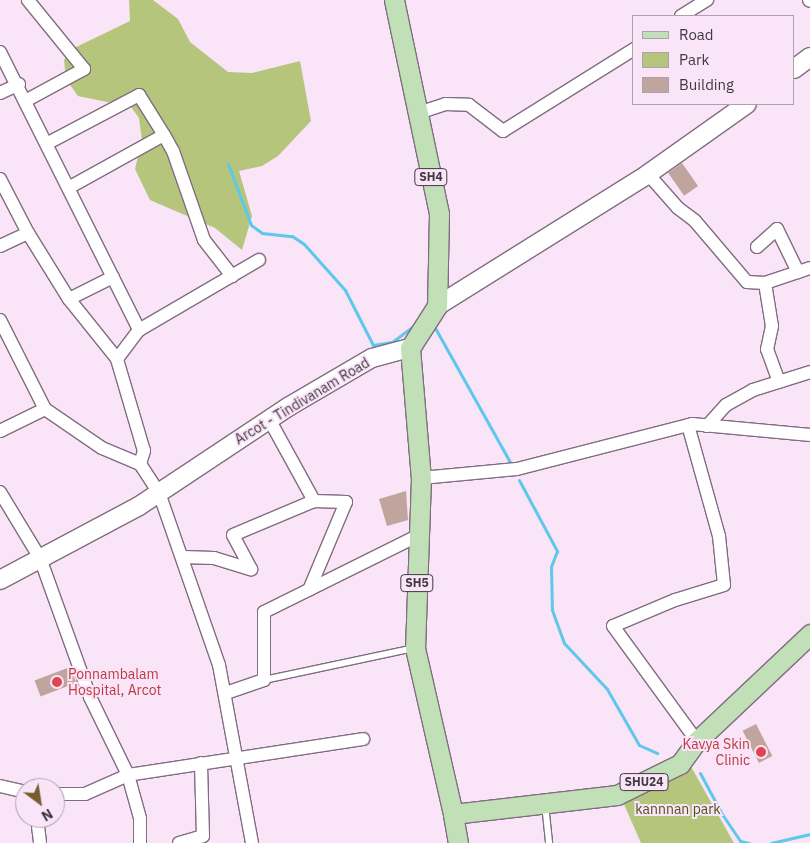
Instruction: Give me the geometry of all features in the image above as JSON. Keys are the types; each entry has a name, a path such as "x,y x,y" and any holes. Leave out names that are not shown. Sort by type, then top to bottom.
{"main road":[{"name":"SH4","path":"394,0 439,214 437,306"},
{"path":"795,68 810,57"},
{"path":"410,348 437,306 648,174 746,105"},
{"name":"Arcot - Tindivanam Road","path":"0,580 159,493 269,419 372,358 410,348"},
{"name":"SH5","path":"410,348 421,478 415,648 453,814"},
{"name":"SHU24","path":"453,814 617,796 680,764 697,741 810,634"},
{"path":"453,814 458,843"}],"street":[{"path":"27,100 84,69 28,0"},
{"path":"683,15 707,0"},
{"path":"418,113 445,104 469,105 502,131 632,51"},
{"path":"0,52 27,100 138,330"},
{"path":"0,93 19,84"},
{"path":"48,143 139,95 173,151 204,240 232,276"},
{"path":"70,187 164,135"},
{"path":"648,174 678,208 695,221 739,276 747,282 765,283 804,270 777,230 757,247"},
{"path":"0,179 28,233 69,299 117,360 144,451 140,464"},
{"path":"0,246 28,233"},
{"path":"117,360 138,330 259,260"},
{"path":"69,299 112,277"},
{"path":"765,283 772,326 767,349 778,382"},
{"path":"0,320 44,409 102,448 140,464 159,493 183,557 226,693 252,843"},
{"path":"707,426 726,405 753,390 810,372"},
{"path":"0,431 44,409"},
{"path":"269,419 314,502"},
{"path":"688,425 719,536 724,585 640,612 613,626 697,741"},
{"path":"421,478 517,469 688,425 810,435"},
{"path":"0,492 40,558 90,697 128,775 140,818 140,843"},
{"path":"183,557 214,558 251,569 233,535 314,502 346,502 309,590"},
{"path":"226,693 264,680 264,612 419,535"},
{"path":"65,794 85,794 128,775 364,739"},
{"path":"179,843 203,836 201,763"},
{"path":"0,786 15,790"},
{"path":"38,828 40,843"}],"lane":[{"path":"264,680 415,648"},
{"path":"545,803 549,843"}],"green space":[{"path":"129,0 153,0 178,19 190,42 228,72 252,73 300,61 311,121 278,156 262,166 239,171 252,216 242,250 215,228 150,200 135,169 142,140 139,118 131,107 78,96 66,79 64,60 70,50 130,21"},
{"name":"kannnan park","path":"689,763 734,843 641,843 623,802"}],"building":[{"path":"682,163 698,186 684,196 668,173"},
{"path":"406,491 408,520 387,526 379,499"},
{"path":"70,667 76,683 41,696 35,681"},
{"path":"756,724 772,756 759,763 743,731"}],"waterway":[{"path":"228,164 251,225 262,233 292,236 304,244 345,290 373,345 392,342 413,326"},
{"path":"434,326 510,462"},
{"path":"519,480 557,551 551,567 552,610 564,643 607,689 639,745 657,753"},
{"path":"700,773 722,814 740,841 749,843"},
{"path":"771,843 810,834"}],"place":[{"name":"Ponnambalam Hospital, Arcot","path":"57,682"},
{"name":"Kavya Skin Clinic","path":"761,752"}]}
